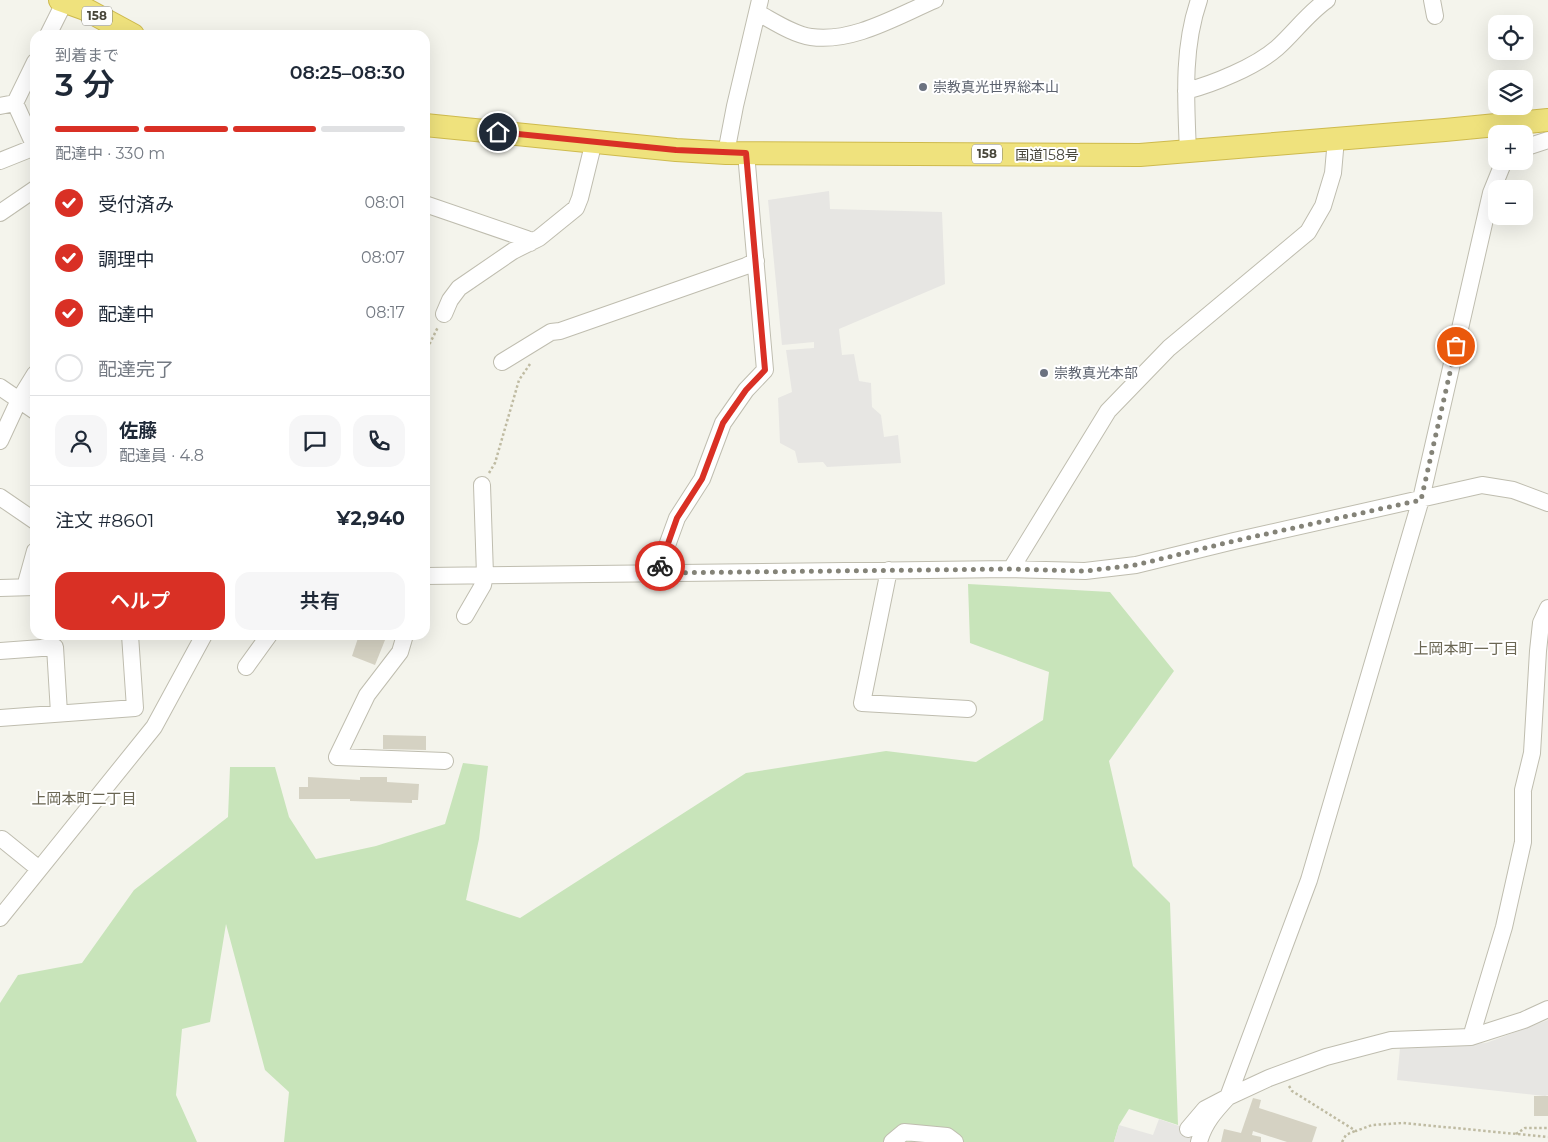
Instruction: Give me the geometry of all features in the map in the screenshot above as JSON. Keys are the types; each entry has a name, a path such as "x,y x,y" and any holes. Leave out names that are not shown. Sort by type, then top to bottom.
{"highway":[{"name":"158","path":"62,1 85,9 124,30"},
{"name":"国道158号","path":"430,126 676,150 736,153 1140,155 1548,120"}],"street":[{"path":"657,573 677,518 702,479 723,423 746,390 765,370 756,261 736,153 734,106 759,7 791,30 810,37 845,35 871,28 935,0"},
{"path":"1188,152 1186,91 1188,42 1199,0"},
{"path":"1186,91 1202,87 1230,75 1275,50 1327,0"},
{"path":"50,30 62,1"},
{"path":"30,70 8,104 30,139"},
{"path":"1011,569 1108,411 1169,348 1308,232 1323,206 1332,173 1336,139"},
{"path":"1533,145 1548,140"},
{"path":"444,314 450,300 459,288 513,251 539,238 576,208 594,142"},
{"path":"0,161 30,149"},
{"path":"1199,1142 1201,1132 1211,1114 1228,1097 1309,880 1421,500 1491,193 1500,170"},
{"path":"0,213 30,192"},
{"path":"430,206 526,239 530,243"},
{"path":"502,362 552,332 718,276 756,261"},
{"path":"0,441 19,400 30,382"},
{"path":"0,387 30,408"},
{"path":"465,616 483,586 485,575 482,485"},
{"path":"430,576 1011,569 1085,571 1136,565 1482,485 1513,490 1548,503"},
{"path":"0,497 30,518"},
{"path":"889,570 862,703 968,709"},
{"path":"0,588 30,587"},
{"path":"1471,1037 1504,927 1523,842 1523,790 1532,753 1541,623 1548,608"},
{"path":"0,718 135,708 130,640"},
{"path":"0,918 154,727 201,640"},
{"path":"246,666 264,640"},
{"path":"404,640 400,652 367,695 337,757 444,762"},
{"path":"0,651 55,647 59,713"},
{"path":"2,839 39,869"},
{"path":"1188,1129 1205,1109 1283,1073 1326,1057 1391,1040 1471,1037 1548,1010"},
{"path":"892,1142 904,1132 947,1136 956,1142"}],"path":[{"path":"430,343 444,314"},
{"path":"482,485 495,463 520,380 532,361"},
{"path":"1283,1073 1292,1091 1356,1130"},
{"path":"1342,1142 1346,1135 1372,1125 1403,1123 1548,1137"},
{"path":"1516,1134 1522,1128 1548,1128"}],"green space":[{"path":"968,584 1110,592 1174,671 1109,761 1133,866 1170,903 1178,1125 1129,1109 1119,1125 1114,1142 284,1142 289,1092 265,1070 226,924 210,1022 182,1029 176,1095 197,1142 0,1142 0,1003 18,975 82,963 134,890 228,817 230,767 275,767 289,817 316,859 376,846 445,824 463,763 488,766 479,839 466,900 520,918 746,773 886,751 976,762 1043,720 1049,672 970,643"}],"shaded area":[{"path":"829,191 830,209 942,212 945,284 839,329 842,355 854,354 859,381 871,383 872,407 881,415 884,437 898,435 901,463 827,467 823,462 798,463 795,451 780,443 778,398 792,392 786,350 814,348 814,342 782,345 768,200"},
{"path":"1548,1020 1548,1095 1397,1080 1400,1048 1486,1043"},
{"path":"1159,1119 1196,1132 1192,1142 1114,1142 1119,1125 1153,1135"}],"building":[{"path":"357,640 385,640 375,665 352,656"},
{"path":"383,735 426,736 426,750 383,749"},
{"path":"308,777 360,780 360,777 387,777 387,782 419,784 418,800 412,800 412,803 350,801 350,799 299,799 299,787 308,787"},
{"path":"1534,1096 1548,1096 1548,1116 1534,1116"},
{"path":"1253,1098 1261,1100 1259,1108 1317,1127 1312,1142 1287,1142 1253,1131 1252,1135 1261,1137 1261,1142 1221,1142 1224,1129 1241,1133"}],"way so far":[{"path":"660,566 657,573 1011,569 1085,571 1136,565 1234,541 1421,500 1456,346"}],"place":[{"name":"崇教真光世界総本山","path":"923,87"},
{"name":"崇教真光本部","path":"1044,373"}],"district":[{"name":"上岡本町一丁目","path":"1466,649"},
{"name":"上岡本町二丁目","path":"84,799"}],"route":[{"path":"498,132 676,150 746,153 765,370 746,390 723,423 702,479 677,518 660,566"}]}
